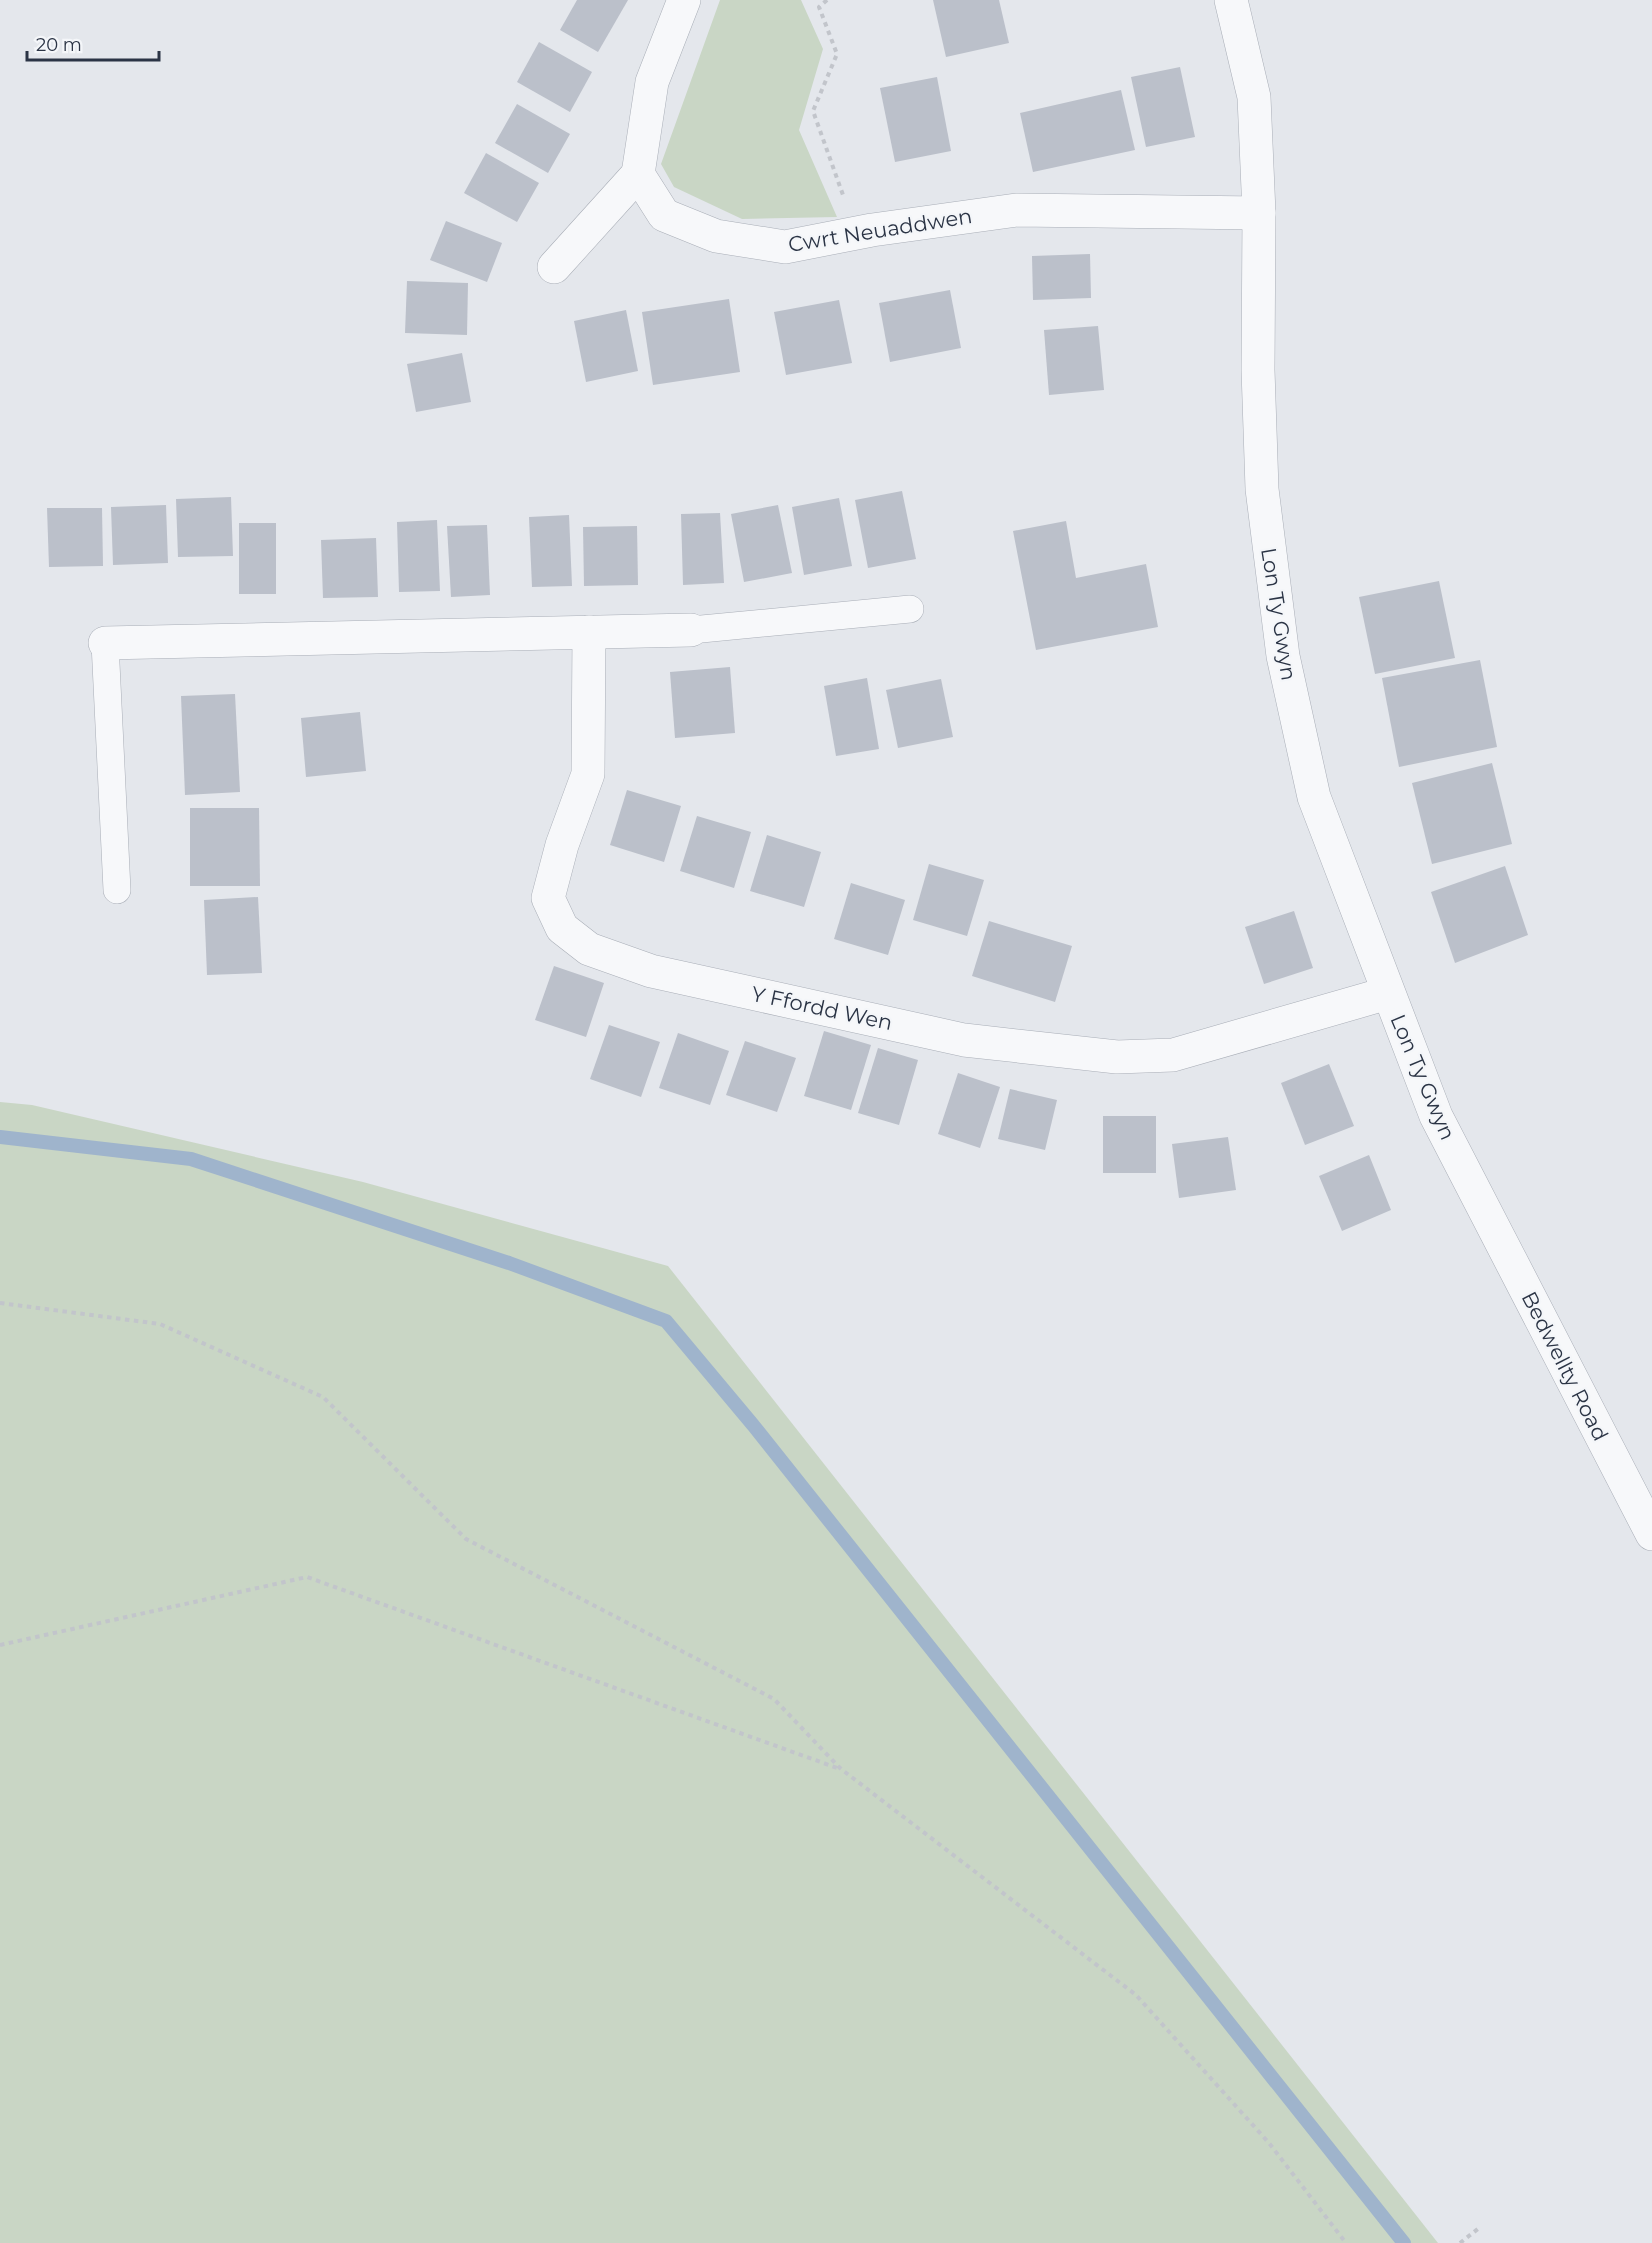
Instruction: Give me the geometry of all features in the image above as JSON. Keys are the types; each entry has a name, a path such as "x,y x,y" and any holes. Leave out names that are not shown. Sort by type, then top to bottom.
{"street":[{"path":"554,267 638,174 652,81 684,0"},
{"name":"Lon Ty Gwyn","path":"1231,0 1254,97 1259,213 1258,370 1262,489 1283,656 1314,797 1436,1116 1478,1197"},
{"name":"Cwrt Neuaddwen","path":"638,174 664,215 716,236 785,247 949,218 1016,210 1259,213"},
{"path":"105,643 691,630"},
{"name":"Y Ffordd Wen","path":"589,632 588,774 562,845 548,898 562,928 589,949 651,971 964,1040 1116,1057 1173,1055 1388,993"},
{"name":"Bedwellty Road","path":"1478,1197 1652,1534"}],"lane":[{"path":"691,630 910,609"},
{"path":"105,643 117,890"}],"path":[{"path":"826,0 819,7 837,54 813,111 857,233"},
{"path":"0,1303 160,1324 323,1397 466,1539 774,1699 841,1769 1136,1995 1269,2143 1346,2243"},
{"path":"0,1645 307,1577 841,1769"},
{"path":"1460,2243 1479,2228"}],"green space":[{"path":"720,0 801,0 823,49 799,130 837,217 742,219 674,187 661,164"},
{"path":"0,1102 32,1105 363,1182 668,1266 1438,2243 0,2243"}],"building":[{"path":"577,0 628,0 598,52 560,30"},
{"path":"933,0 999,0 1009,43 946,57"},
{"path":"539,42 592,72 570,112 517,82"},
{"path":"1180,67 1195,137 1146,147 1131,77"},
{"path":"937,77 951,151 895,162 880,88"},
{"path":"1121,90 1135,150 1033,172 1020,113"},
{"path":"517,104 570,134 548,173 495,143"},
{"path":"486,153 539,183 517,222 464,193"},
{"path":"446,221 502,243 487,282 430,260"},
{"path":"1090,254 1091,298 1033,300 1032,256"},
{"path":"407,281 468,283 467,335 405,333"},
{"path":"950,290 961,348 890,362 879,303"},
{"path":"729,299 740,372 653,385 642,312"},
{"path":"839,300 852,363 786,375 774,312"},
{"path":"626,310 638,371 586,382 574,321"},
{"path":"1098,326 1104,390 1049,395 1044,330"},
{"path":"462,353 471,402 416,412 407,364"},
{"path":"902,491 916,559 868,568 855,500"},
{"path":"231,497 233,556 178,557 176,499"},
{"path":"839,498 852,566 804,575 792,507"},
{"path":"166,505 168,563 113,565 111,507"},
{"path":"778,505 792,573 744,582 731,514"},
{"path":"47,508 102,508 103,566 49,567"},
{"path":"720,513 724,583 683,585 681,514"},
{"path":"569,515 572,586 532,587 529,517"},
{"path":"437,520 440,591 399,592 397,522"},
{"path":"1066,521 1076,578 1146,564 1158,627 1036,650 1013,531"},
{"path":"239,523 276,523 276,594 239,594"},
{"path":"487,525 490,595 451,597 447,526"},
{"path":"637,526 638,585 584,586 583,527"},
{"path":"376,538 378,597 323,598 321,540"},
{"path":"1439,581 1455,658 1375,674 1359,597"},
{"path":"1480,660 1497,747 1399,767 1382,678"},
{"path":"730,667 735,733 675,738 670,672"},
{"path":"867,678 879,749 836,756 824,686"},
{"path":"941,679 953,737 898,748 886,690"},
{"path":"235,694 240,792 185,795 181,696"},
{"path":"360,712 366,771 306,777 301,718"},
{"path":"1492,763 1512,844 1432,864 1412,783"},
{"path":"627,790 681,806 664,862 610,845"},
{"path":"190,808 259,808 260,886 190,886"},
{"path":"697,816 751,832 734,888 680,871"},
{"path":"767,835 821,852 804,907 750,891"},
{"path":"929,864 984,880 967,936 913,920"},
{"path":"1505,866 1528,935 1455,963 1431,892"},
{"path":"851,883 905,900 888,955 834,939"},
{"path":"258,897 262,973 207,975 204,900"},
{"path":"1294,911 1313,968 1264,984 1245,927"},
{"path":"989,921 1072,946 1055,1002 972,976"},
{"path":"554,966 604,983 586,1037 535,1020"},
{"path":"609,1025 660,1042 641,1097 590,1079"},
{"path":"824,1031 871,1045 851,1110 804,1096"},
{"path":"678,1033 729,1051 710,1105 659,1088"},
{"path":"745,1041 796,1058 777,1112 726,1095"},
{"path":"878,1048 918,1060 899,1125 858,1113"},
{"path":"1329,1064 1354,1126 1305,1145 1281,1083"},
{"path":"958,1073 1000,1087 980,1148 938,1134"},
{"path":"1010,1089 1057,1100 1045,1150 998,1139"},
{"path":"1103,1116 1156,1116 1156,1173 1103,1173"},
{"path":"1228,1137 1236,1190 1179,1198 1172,1144"},
{"path":"1369,1155 1391,1210 1342,1231 1319,1176"}],"waterway":[{"path":"0,1137 191,1159 509,1263 666,1321 753,1425 1404,2243"}]}
